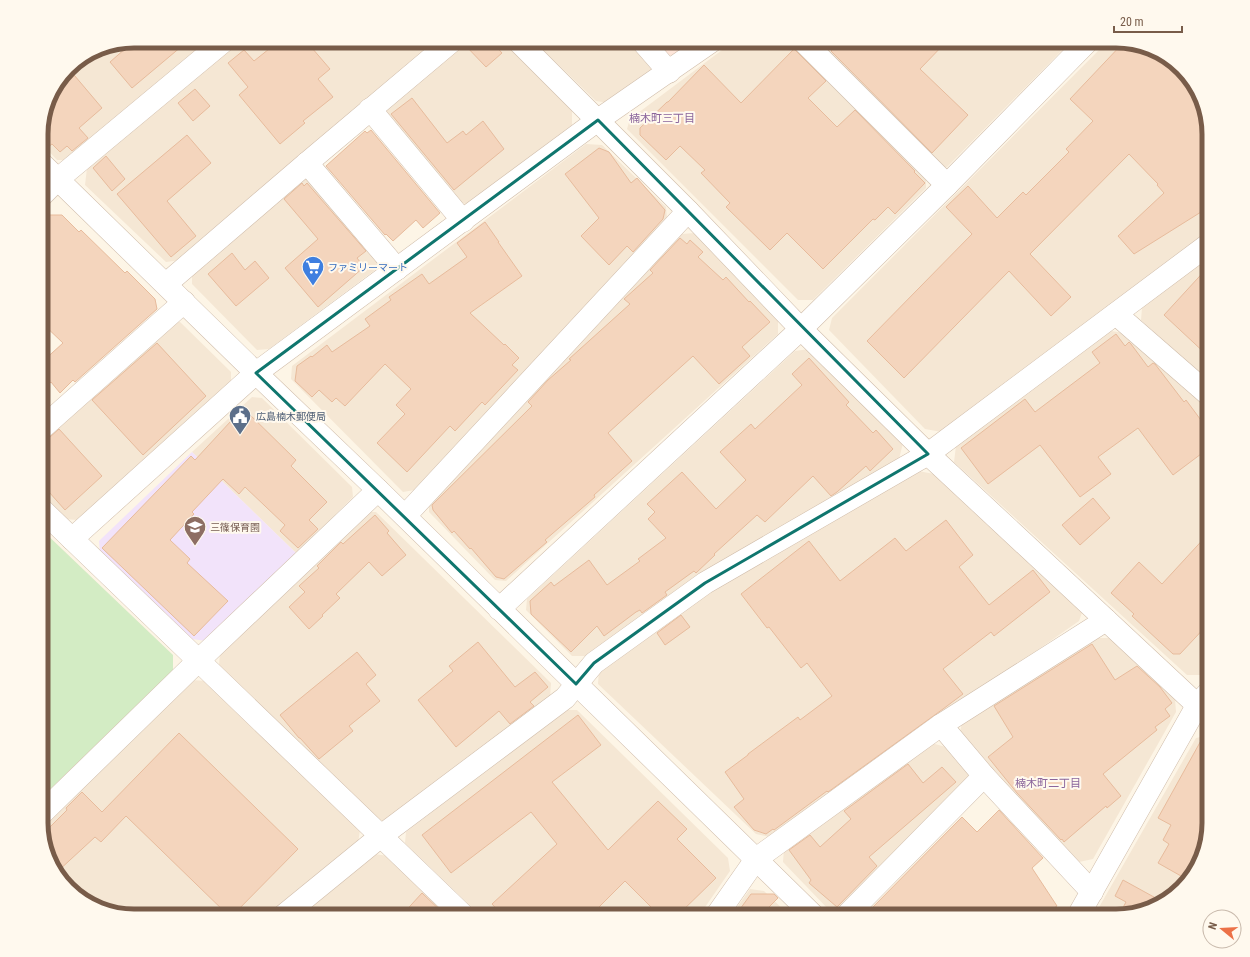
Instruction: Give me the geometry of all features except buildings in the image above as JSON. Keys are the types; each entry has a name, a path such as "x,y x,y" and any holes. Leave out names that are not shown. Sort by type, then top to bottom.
{"street":[{"path":"48,189 58,179 216,48"},
{"path":"166,284 444,48"},
{"path":"525,48 688,211 802,329 928,454 1106,620 1202,701"},
{"path":"648,48 669,72"},
{"path":"72,539 256,373 598,120 702,48"},
{"path":"810,48 947,185"},
{"path":"499,609 802,329 947,185 1081,48"},
{"path":"370,109 462,221"},
{"path":"307,163 397,269"},
{"path":"48,170 807,909"},
{"path":"405,516 688,211"},
{"path":"292,909 382,836 565,698 594,663 705,583 928,454 1202,249"},
{"path":"48,423 184,302"},
{"path":"1116,314 1202,389"},
{"path":"48,807 198,661 378,490"},
{"path":"48,516 457,909"},
{"path":"721,909 756,859 942,725 1106,620"},
{"path":"1082,909 1202,709"},
{"path":"942,725 984,776 1092,892"},
{"path":"853,909 984,776"}],"highlighted area":[{"path":"598,120 928,454 705,583 594,663 576,684 256,373"}],"shaded area":[{"path":"128,48 205,48 72,160 57,160 48,150 48,128 51,112 57,96 63,86 77,69 96,57"},
{"path":"230,48 430,48 181,260 166,262 85,185 87,168"},
{"path":"459,48 511,48 572,110 572,125 466,204 454,201 386,117 387,109"},
{"path":"541,48 643,48 655,69 609,103 596,101"},
{"path":"659,48 689,48 676,57 664,53"},
{"path":"725,48 803,48 926,174 926,188 813,300 798,300 627,129 630,119"},
{"path":"819,48 1064,48 947,167 938,168"},
{"path":"1101,48 1127,49 1144,53 1164,63 1181,77 1193,96 1199,112 1201,123 1202,236 942,432 925,429 829,330 832,318"},
{"path":"586,144 602,145 666,207 667,219 420,489 403,492 291,379 292,366"},
{"path":"304,177 381,259 379,267 269,349 257,350 192,284 192,272"},
{"path":"695,233 778,321 778,334 506,581 495,580 429,512 429,503 682,234"},
{"path":"1202,262 1202,376 1141,320 1142,308"},
{"path":"171,320 180,322 231,372 231,383 77,520 65,519 48,501 48,430"},
{"path":"1111,331 1124,333 1202,402 1202,675 1187,675 954,462 956,446"},
{"path":"809,349 903,443 899,459 707,570 585,656 572,656 526,610 527,599 795,351"},
{"path":"252,397 262,398 352,487 353,497 296,553 192,452"},
{"name":"三篠保育園","path":"192,452 296,553 206,641 192,639 100,552 99,541"},
{"path":"918,471 934,474 1083,610 1079,621 770,837 756,834 598,684 599,670 707,592"},
{"path":"365,512 376,512 551,683 550,697 391,821 377,820 219,665 220,653"},
{"path":"1098,638 1110,638 1175,699 1176,712 1093,859 1079,862 959,736 962,723"},
{"path":"190,680 207,681 360,830 358,843 278,909 134,909 117,907 101,902 91,897 73,884 63,871 53,851 48,829 48,818"},
{"path":"565,710 577,710 728,858 730,871 704,909 474,909 405,843 406,832"},
{"path":"1202,737 1202,823 1199,845 1193,861 1181,880 1173,888 1154,900 1127,908 1098,909 1196,738"},
{"path":"931,743 946,747 968,771 968,783 842,909 828,909 783,862 784,849"},
{"path":"374,854 389,856 444,909 305,909"},
{"path":"750,889 764,891 783,909 736,909"}],"green space":[{"path":"48,536 173,655 173,670 48,791"}],"place":[{"name":"ファミリーマート","path":"313,286"},
{"name":"広島楠木郵便局","path":"240,436"},
{"name":"三篠保育園","path":"195,546"}],"district":[{"name":"楠木町三丁目","path":"662,118"},
{"name":"楠木町二丁目","path":"1048,783"}]}
